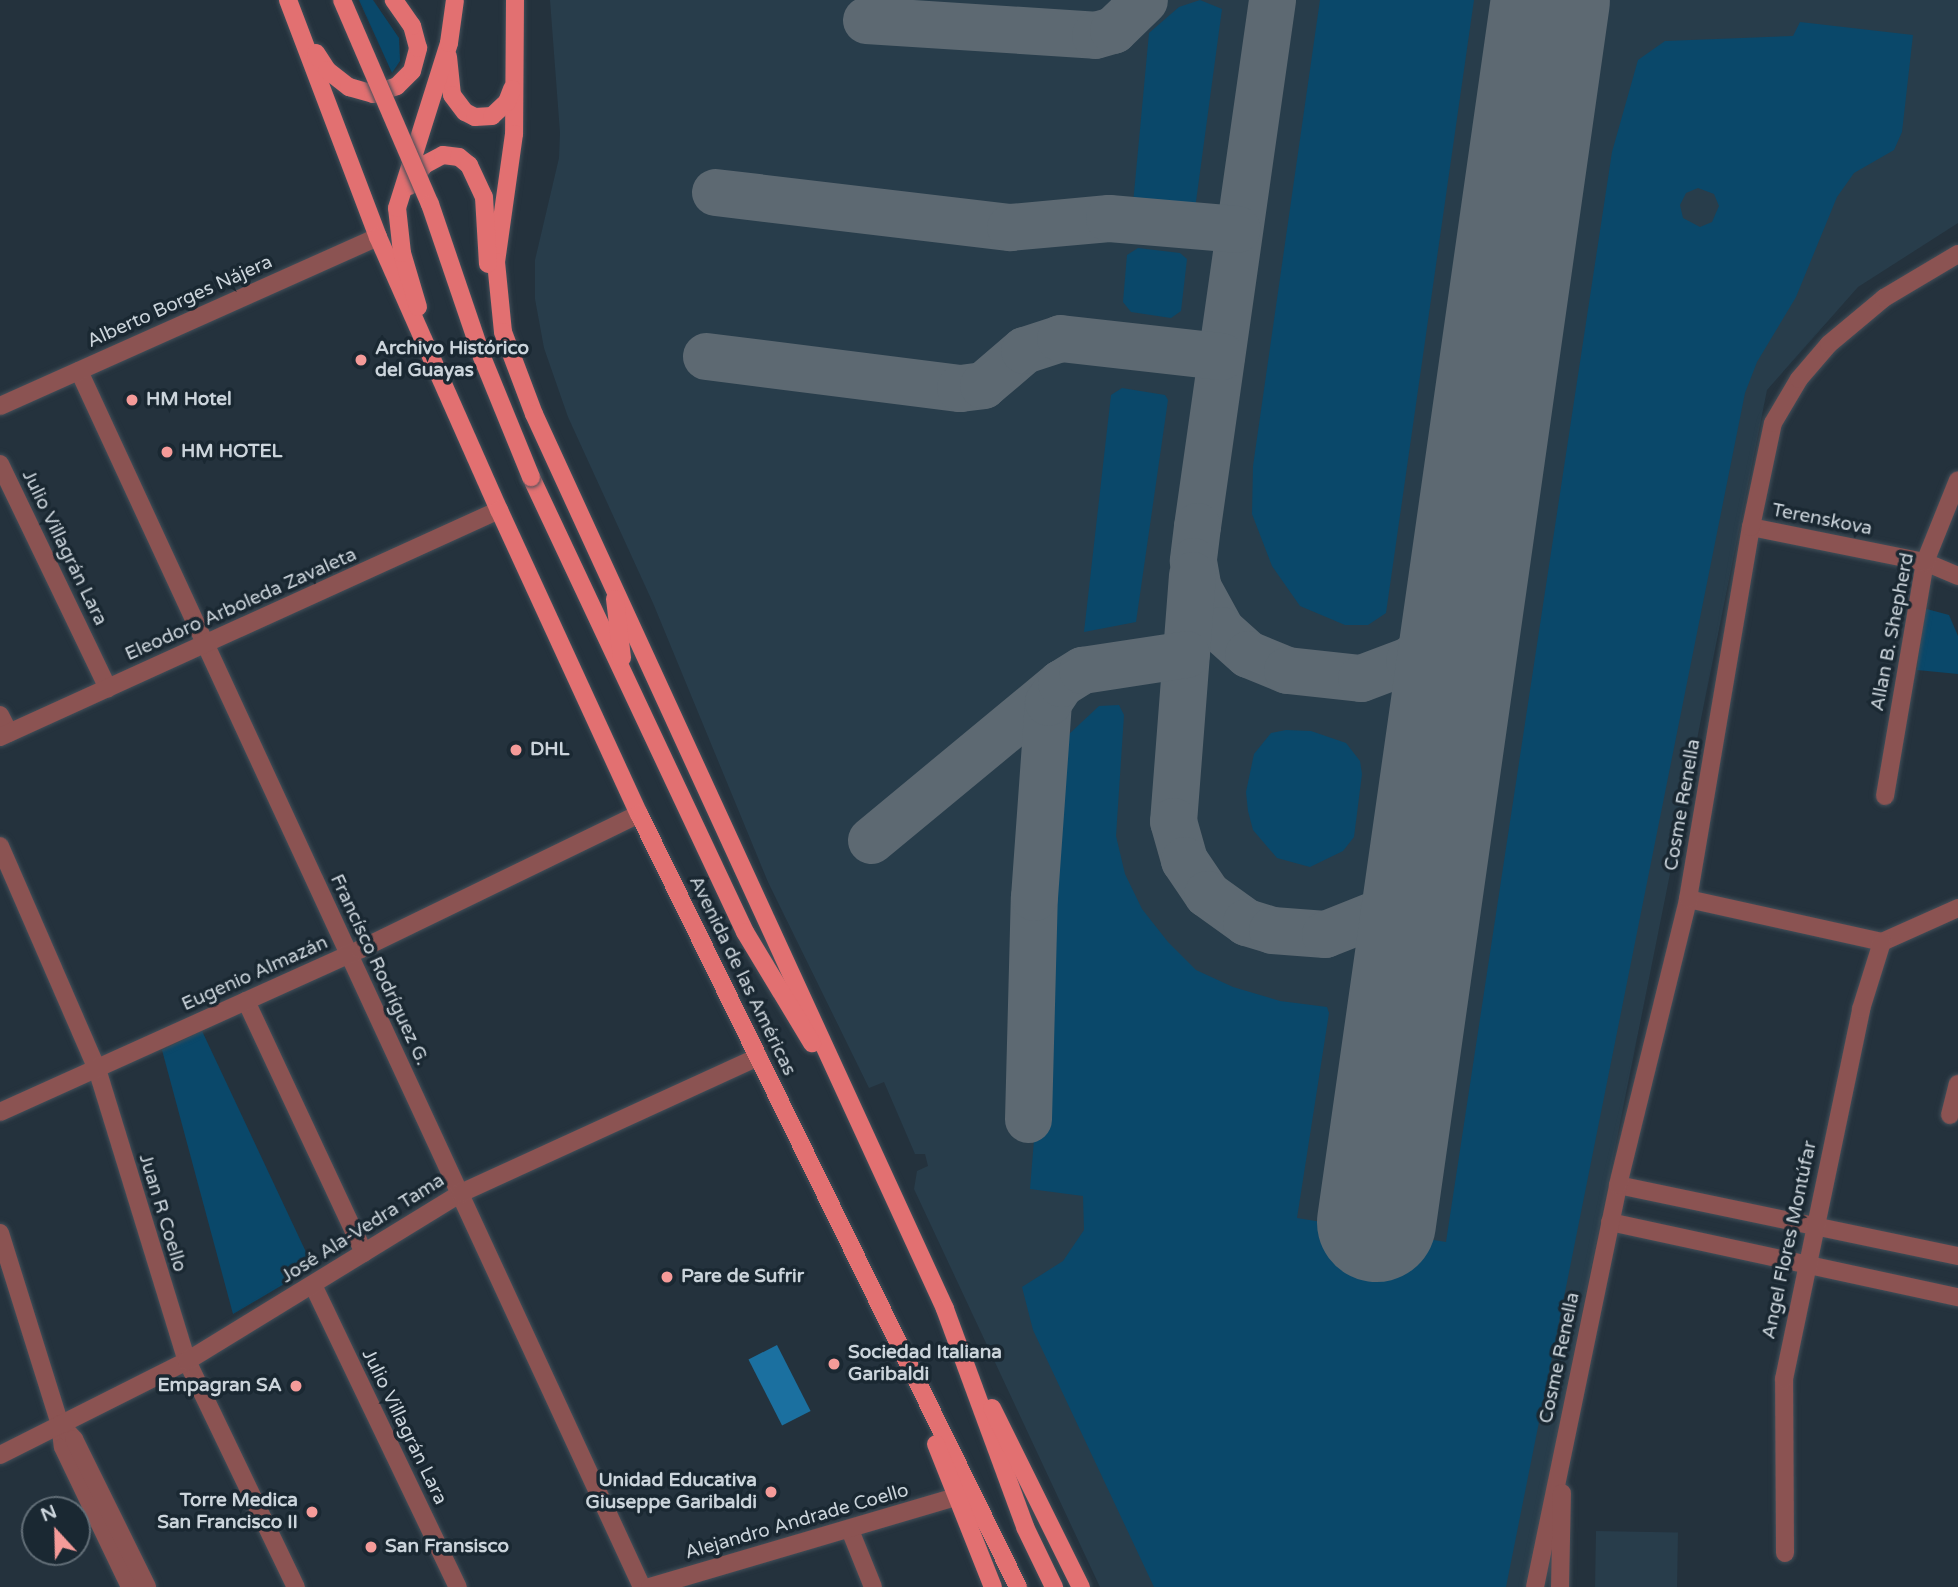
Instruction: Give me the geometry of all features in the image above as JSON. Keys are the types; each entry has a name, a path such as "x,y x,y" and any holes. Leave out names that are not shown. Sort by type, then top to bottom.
{"main road":[{"path":"288,0 301,29 339,80 364,93 386,91 412,71 418,48 412,26 394,0"},
{"name":"Avenida de las Américas","path":"342,0 430,204 478,346 531,477 745,932 854,1112"},
{"name":"Avenida de las Américas","path":"439,378 398,233 397,208 449,43 455,0"},
{"name":"Avenida de las Américas","path":"515,0 514,134 496,262 503,332 534,414 959,1342 1025,1527 1054,1587"},
{"name":"Avenida de las Américas","path":"301,29 378,237 499,510 639,814 907,1367 1018,1587"},
{"path":"449,43 450,85 465,112 475,117 492,116 507,102 514,82"},
{"path":"398,233 403,201 424,165 450,155 469,165 484,197 491,290 503,332"},
{"path":"613,584 624,676"},
{"path":"959,1342 1081,1587"},
{"path":"907,1367 993,1587"}],"street":[{"name":"Alberto Borges Nájera","path":"0,406 378,237"},
{"name":"Cosme Renella","path":"1535,1587 1609,1222 1688,899 1751,527 1773,423 1799,379 1854,321 1958,254"},
{"name":"Francísco Rodríguez G.","path":"79,371 642,1587"},
{"name":"Julio Villagrán Lara","path":"0,464 108,688"},
{"name":"Allan B. Shepherd","path":"1885,796 1925,562 1958,480"},
{"name":"Eleodoro Arboleda Zavaleta","path":"4,735 499,510"},
{"name":"Terenskova","path":"1751,527 1925,562 1958,576"},
{"path":"0,715 4,735"},
{"name":"Eugenio Almazán","path":"0,1112 348,954 639,814"},
{"name":"Juan R Coello","path":"0,846 97,1069 187,1361 296,1587"},
{"path":"1688,899 1882,942 1958,908"},
{"name":"Angel Flores Montúfar","path":"1785,1553 1784,1379 1805,1264 1861,1009 1882,942"},
{"path":"246,1001 363,1253"},
{"name":"José Ala-Vedra Tama","path":"0,1455 187,1361 461,1193 758,1057"},
{"path":"1950,1115 1958,1084"},
{"path":"1618,1185 1958,1256"},
{"path":"1609,1222 1958,1297"},
{"path":"0,1233 60,1423 63,1447 122,1585"},
{"name":"Julio Villagrán Lara","path":"313,1285 458,1587"},
{"path":"60,1423 74,1439 147,1587"},
{"name":"Cosme Renella","path":"1560,1587 1564,1441"},
{"name":"Alejandro Andrade Coello","path":"650,1587 956,1497"},
{"path":"850,1530 873,1587"}],"shaded area":[{"path":"359,0 373,0 399,38 400,61 392,73"},
{"path":"550,0 1958,0 1958,223 1858,287 1767,390 1527,1587 1100,1587 914,1189 917,1171 928,1166 925,1154 915,1154 884,1082 869,1088 768,882 653,603 568,417 544,348 535,299 535,260 559,158 560,133"},
{"path":"1200,0 1222,9 1195,209 1133,204 1149,33 1179,7"},
{"path":"1320,0 1474,0 1386,613 1368,625 1345,625 1300,606 1272,566 1252,514 1253,466"},
{"path":"1800,22 1913,35 1902,132 1894,150 1854,173 1837,197 1796,297 1757,362 1745,393 1506,1587 1154,1587 1033,1330 1022,1287 1063,1261 1084,1230 1083,1196 1030,1189 1067,736 1099,706 1119,705 1124,715 1116,836 1125,874 1142,909 1168,942 1196,970 1233,987 1280,1001 1327,1007 1329,1013 1297,1218 1446,1242 1612,152 1638,60 1665,41 1793,36","holes":["1698,188 1714,194 1719,206 1712,222 1700,227 1683,218 1680,205 1686,193"]},
{"path":"1138,248 1180,253 1187,259 1181,311 1171,318 1131,312 1123,302 1127,255"},
{"path":"1122,388 1165,395 1168,400 1136,622 1084,632 1111,395"},
{"path":"1923,608 1949,615 1958,636 1958,674 1917,670"},
{"path":"1286,730 1311,731 1346,743 1360,761 1362,774 1354,837 1343,851 1310,867 1277,858 1253,830 1248,811 1246,792 1254,754 1271,733"},
{"path":"202,1031 313,1267 233,1314 162,1050"},
{"path":"777,1345 811,1411 782,1425 748,1360"},
{"path":"1596,1531 1678,1532 1677,1587 1595,1587"}],"taxiway":[{"path":"866,20 1095,35 1113,30 1144,0"},
{"path":"1272,0 1197,526 1193,561 1198,588 1221,630 1248,654 1287,670 1361,678 1409,660 1431,642 1459,601 1469,568"},
{"path":"1546,22 1579,0"},
{"path":"715,192 1010,227 1109,218 1237,229"},
{"path":"706,356 960,388 983,385 1024,350 1060,338 1221,356"},
{"path":"1192,575 1173,821 1184,860 1207,894 1246,922 1272,930 1325,934 1383,911 1413,875 1430,838"},
{"path":"1028,1119 1034,897 1048,702 1061,683 1082,670 1186,654"},
{"path":"871,840 1061,683"}],"runway":[{"path":"1376,1222 1550,0"}],"place":[{"name":"Archivo Histórico del Guayas","path":"361,360"},
{"name":"HM Hotel","path":"132,400"},
{"name":"HM HOTEL","path":"167,452"},
{"name":"DHL","path":"516,750"},
{"name":"Pare de Sufrir","path":"667,1277"},
{"name":"Sociedad Italiana Garibaldi","path":"834,1364"},
{"name":"Empagran SA","path":"296,1386"},
{"name":"Unidad Educativa Giuseppe Garibaldi","path":"771,1492"},
{"name":"Torre Medica San Francisco II","path":"312,1512"},
{"name":"San Fransisco","path":"371,1547"}]}
